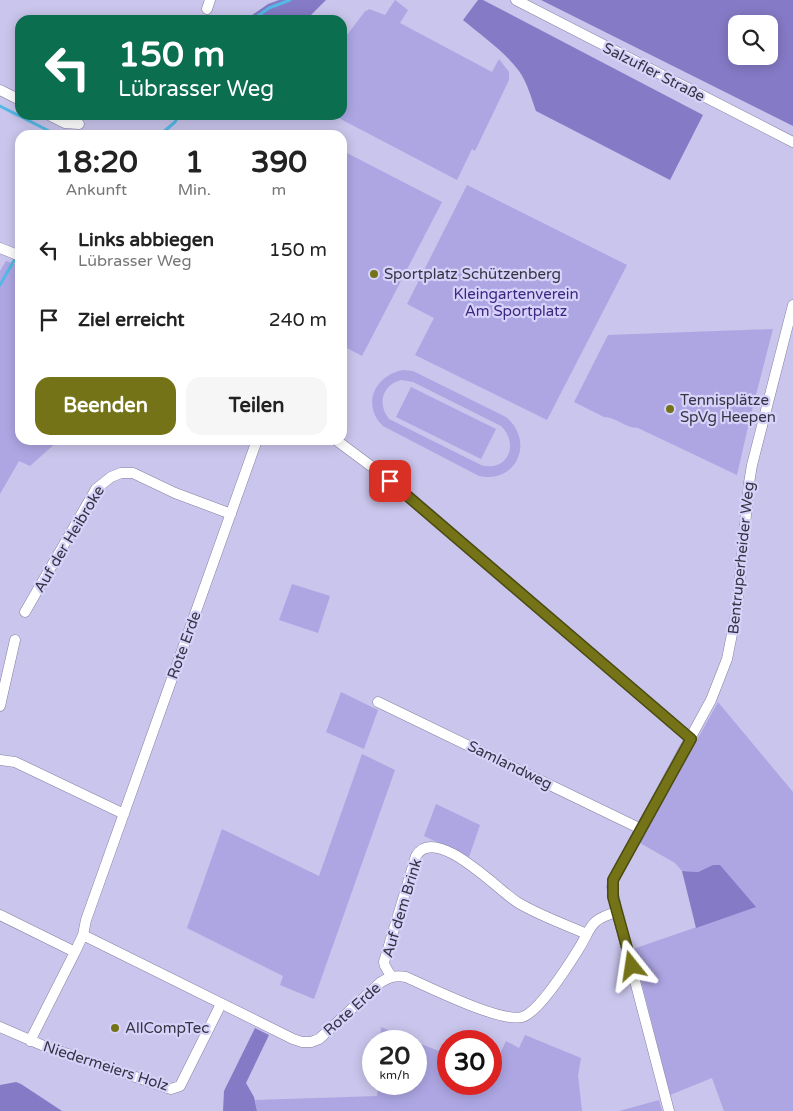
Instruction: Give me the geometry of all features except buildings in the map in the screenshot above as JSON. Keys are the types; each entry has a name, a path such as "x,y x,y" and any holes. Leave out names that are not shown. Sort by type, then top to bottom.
{"street":[{"name":"Salzufler Straße","path":"516,0 793,142"},
{"path":"0,90 15,98"},
{"path":"59,120 65,123 79,124"},
{"path":"0,248 15,254"},
{"name":"Bentruperheider Weg","path":"669,1111 616,912 612,887 613,880 714,694 730,651 738,600 751,474 793,305"},
{"name":"Rote Erde","path":"75,952 83,935 86,920 255,445"},
{"path":"343,445 386,478 691,739"},
{"name":"Auf der Heibroke","path":"25,612 96,489 111,476 121,473 133,474 175,493 231,514"},
{"path":"0,706 15,640"},
{"name":"Samlandweg","path":"378,702 641,829"},
{"path":"0,760 15,762 124,814"},
{"name":"Auf dem Brink","path":"391,976 384,962 416,856 425,847 440,848 475,866 518,902 586,934"},
{"name":"Rote Erde","path":"83,935 293,1040 311,1042 319,1039 381,982 391,976 406,977 493,1014 510,1018 521,1017 530,1013 538,1006 572,959 591,926 599,918 616,912"},
{"path":"0,915 75,952"},
{"name":"Niedermeiers Holz","path":"30,1041 75,952"},
{"name":"Niedermeiers Holz","path":"0,1027 30,1041 166,1088 176,1088 180,1086 221,1004"}],"green space":[{"path":"395,0 408,10 400,23 492,72 499,59 509,72 509,80 475,151 472,149 457,180 343,120 347,120 347,35 366,10 369,9 385,15"},
{"name":"Sportplatz Schützenberg","path":"347,153 442,202 362,356 347,348"},
{"name":"Kleingartenverein Am Sportplatz","path":"467,185 627,265 547,420 415,355 434,318 407,304"},
{"path":"6,261 15,264 15,445 54,445 30,466 19,461 0,494 0,271"},
{"name":"Tennisplätze SpVg Heepen","path":"773,329 737,475 638,428 633,428 604,417 574,402 608,335"},
{"path":"403,370 413,371 506,417 515,427 519,437 520,448 518,458 512,467 503,474 492,477 479,476 383,426 376,418 372,400 379,384 393,373","holes":["401,380 413,382 501,426 507,433 510,441 508,455 504,461 498,465 481,465 389,419 383,407 383,396 389,386"]},
{"path":"411,387 496,429 481,459 396,417"},
{"path":"292,584 330,596 318,633 279,620"},
{"path":"341,692 378,710 364,749 326,732"},
{"path":"718,702 793,792 793,1111 724,1111 712,1078 670,1095 633,949 755,907 713,865 698,872 682,871 675,863 640,843"},
{"path":"362,754 395,770 314,999 280,985 283,976 187,928 222,829 319,876"},
{"path":"436,804 480,825 469,857 424,836"},
{"path":"525,1035 581,1058 578,1075 582,1111 257,1111 255,1100 427,1095 427,1046 437,1050 437,1095 502,1095 502,1050 506,1041 519,1048"},
{"path":"659,1100 662,1111 619,1111"}],"shaded area":[{"path":"279,0 326,0 311,15 252,15 268,4"},
{"path":"478,0 483,0 703,115 670,180 536,111 527,85 519,71 500,50 463,20"},
{"path":"541,0 793,0 793,126"},
{"path":"713,865 720,865 756,907 696,928 682,871 698,872"},
{"path":"255,1028 269,1035 246,1083 254,1097 257,1111 223,1111 224,1091"},
{"path":"16,1082 62,1111 0,1111 0,1085"}],"waterway":[{"path":"259,15 269,8 290,0"},
{"path":"0,106 15,114"},
{"path":"28,120 47,130"},
{"path":"166,130 176,120"},
{"path":"0,285 15,259"}],"place":[{"name":"Sportplatz Schützenberg","path":"374,274"},
{"name":"Tennisplätze SpVg Heepen","path":"670,409"},
{"name":"AllCompTec","path":"115,1028"}],"route":[{"path":"390,481 691,739 613,880 612,887 616,912 632,966"}]}
